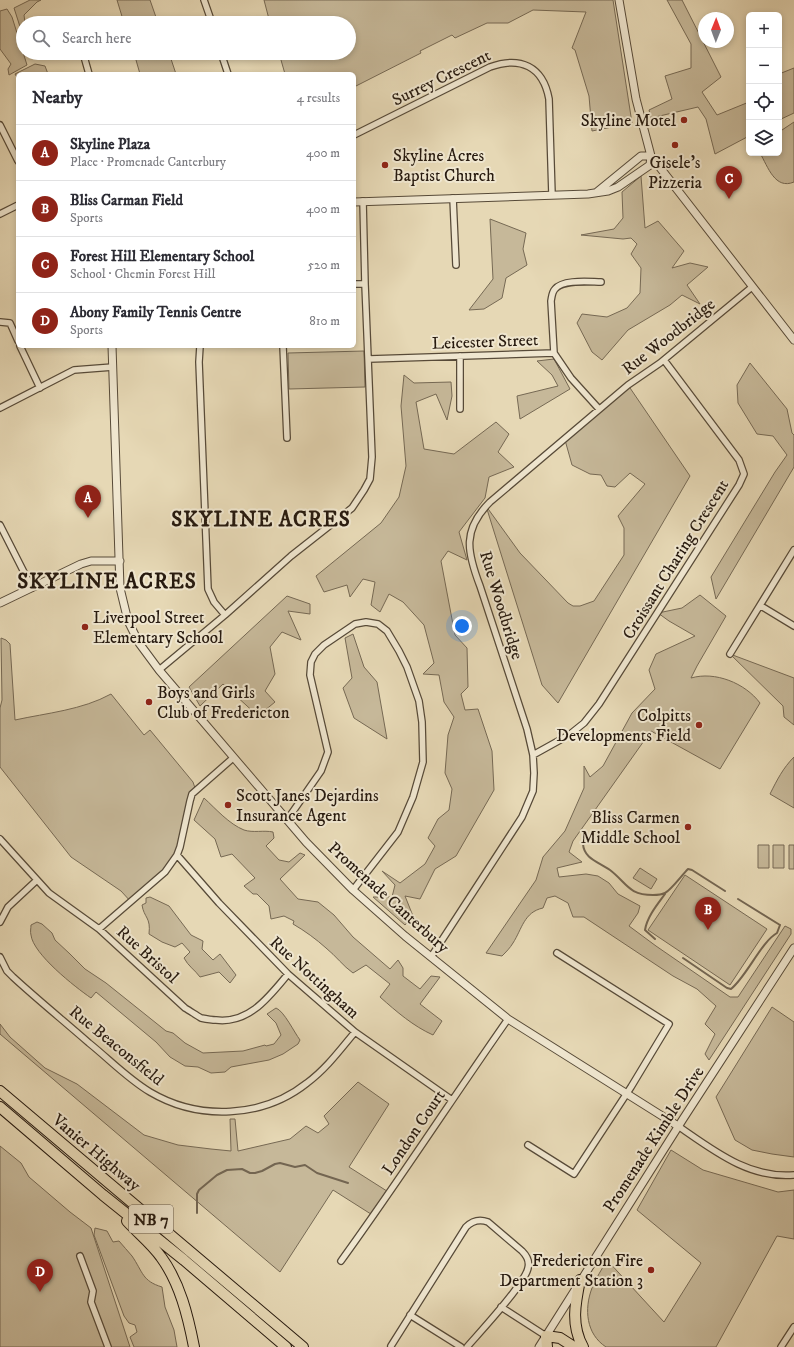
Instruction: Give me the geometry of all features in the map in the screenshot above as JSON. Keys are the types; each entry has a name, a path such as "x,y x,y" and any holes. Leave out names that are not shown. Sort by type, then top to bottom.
{"highway":[{"name":"Vanier Highway","path":"0,1091 303,1347"},
{"name":"Vanier Highway","path":"0,1107 286,1347"},
{"path":"103,1195 161,1257 175,1282 186,1311 194,1347"},
{"path":"580,1280 574,1316 576,1330 584,1347"},
{"path":"547,1347 546,1336 560,1338 574,1347"}],"street":[{"path":"204,0 210,16"},
{"path":"356,202 552,194 588,194 608,191 627,181 650,165 651,156 636,99 619,0"},
{"path":"85,60 88,72"},
{"path":"223,60 227,72"},
{"name":"Surrey Crescent","path":"356,134 490,67 500,63 511,62 521,64 538,74 548,91 552,194"},
{"path":"0,125 16,157"},
{"path":"595,193 641,156 651,156"},
{"path":"651,156 794,340"},
{"path":"453,198 456,265"},
{"path":"159,670 225,615 291,556 352,508 370,479 372,457 363,201"},
{"path":"0,214 16,206"},
{"path":"554,353 551,301 555,288 566,282 601,282"},
{"path":"356,284 365,284"},
{"name":"Rue Woodbridge","path":"431,957 522,817 533,791 533,755 527,729 480,586 471,564 469,551 472,526 479,513 490,502 628,385 664,360 752,287"},
{"path":"0,322 10,323 16,336"},
{"path":"21,348 40,388"},
{"name":"Promenade Canterbury","path":"112,348 120,588 128,621 138,643 233,758 306,842 353,890 405,936 508,1019 627,1092 678,1126"},
{"path":"200,348 199,362 208,589 214,602 225,615"},
{"path":"283,348 287,438"},
{"name":"Leicester Street","path":"369,359 554,353 571,378 599,409"},
{"path":"460,356 460,408"},
{"name":"Croissant Charing Crescent","path":"533,755 569,735 584,723 599,704 739,485 744,474 739,460 664,360"},
{"path":"0,408 74,370 113,367"},
{"path":"0,524 32,588"},
{"path":"730,654 794,550"},
{"path":"0,603 81,564 91,561 120,561"},
{"path":"760,606 794,626"},
{"path":"287,820 321,771 328,752 310,675 311,662 324,645 355,624 366,622 378,624 387,631 408,667 419,701 422,722 423,762 413,797 398,832 353,890"},
{"path":"99,929 165,872 177,855 180,847 192,794 233,758"},
{"name":"Rue Bristol","path":"0,839 49,893 99,929 185,1008 202,1018 222,1021 235,1020 245,1016 263,1003 288,974"},
{"name":"Rue Nottingham","path":"177,855 219,903 288,974 355,1032 452,1100"},
{"path":"0,922 8,907 37,880"},
{"name":"Promenade Kimble Drive","path":"539,1347 678,1126 794,948"},
{"path":"528,1145 574,1174 669,1024 557,953"},
{"name":"Rue Beaconsfield","path":"0,957 7,971 13,977 142,1087 168,1102 195,1109 232,1112 265,1105 282,1099 319,1074 355,1032"},
{"name":"London Court","path":"341,1261 378,1211 508,1019"},
{"path":"678,1126 736,1164 761,1172 794,1175"},
{"path":"391,1346 466,1226 479,1220 488,1222 494,1227 527,1256 529,1262 526,1275 520,1284 467,1347"},
{"path":"80,1256 93,1291 91,1302 108,1347"},
{"path":"501,1307 546,1336"},
{"path":"410,1315 461,1347"},
{"path":"781,1347 794,1327"}],"shaded area":[{"path":"30,0 41,0 37,2 24,16 17,16 14,8"},
{"path":"117,0 150,0 156,16 122,16"},
{"path":"264,0 613,0 632,123 592,131 589,96 575,50 572,48 586,12 533,10 508,23 487,23 455,38 452,35 420,51 421,53 356,86 356,72 284,72 281,60 356,60 356,16 268,16"},
{"path":"667,0 682,0 698,32 698,48 706,48 721,77 702,92 717,115 746,103 746,138 715,154 706,119 698,107 651,118 649,110 672,99 665,76 691,68 691,44"},
{"path":"7,9 12,17 16,30 16,60 25,60 27,65 9,75 8,69 11,64 0,49 0,11"},
{"path":"136,60 171,60 175,72 139,72"},
{"path":"35,64 45,66 47,72 19,72"},
{"path":"794,68 794,113 782,119 782,84 782,73"},
{"path":"794,122 794,182 787,184 782,183 773,176 762,156 782,156 782,130"},
{"path":"641,176 645,228 658,221 684,251 672,268 690,263 708,267 687,285 700,304 682,295 670,305 628,330 602,360 592,352 577,323 582,314 607,317 627,308 640,293 641,268 631,254 637,244 631,238 623,239 581,235 614,229 623,218 622,192"},
{"path":"490,219 526,233 523,249 527,265 506,278 502,298 484,309 469,310 493,279"},
{"path":"364,351 365,387 289,389 288,353"},
{"path":"554,359 570,389 520,419 517,396 558,386 552,375 537,361"},
{"path":"750,363 787,409 792,433 794,435 794,467 716,599 711,577 787,455 773,436 757,434 738,403 737,385"},
{"path":"404,375 414,383 451,382 452,396 447,420 436,394 416,402 424,449 454,454 496,422 509,434 498,452 514,467 489,477 485,498 459,532 467,560 448,551 441,561 455,635 467,648 468,687 461,694 465,710 478,709 492,751 494,790 456,856 435,869 420,899 405,896 413,916 405,925 373,897 392,897 395,885 382,871 400,883 425,864 435,846 428,838 438,819 449,810 452,789 445,773 448,735 454,717 444,702 439,675 423,674 434,663 424,625 403,602 389,594 380,612 371,605 375,582 363,579 350,597 347,585 324,592 316,576 381,523 399,497 406,466 401,406"},
{"path":"628,385 690,476 558,703 542,685 486,506 520,553 568,603 573,606 580,606 594,601 624,555 624,528 618,516 645,484 630,473 615,487 607,486 601,475 590,474 572,465 565,440"},
{"path":"700,595 726,616 691,678 710,676 729,680 738,684 754,696 760,703 720,769 651,731 573,841 569,852 582,862 557,868 559,877 586,874 598,876 609,883 618,894 640,906 638,913 629,926 730,997 738,997 785,926 791,929 791,934 709,1060 705,1054 715,1034 705,1024 716,1006 697,989 673,976 584,917 573,917 568,903 555,896 547,898 543,908 532,913 528,917 512,945 502,956 486,953 536,880 543,857 565,831 584,788 584,766 590,777 603,766 632,713 655,689 649,670 656,654 695,636 658,613 682,608"},
{"path":"287,596 310,604 310,614 288,611 301,640 282,632 270,647 275,674 265,691 275,702 258,716 223,684 200,706 189,687"},
{"path":"353,634 364,667 377,682 387,739 354,718 343,688 352,678 345,638"},
{"path":"1,638 10,644 15,720 88,704 111,694 144,735 150,730 193,782 196,791 192,794 180,847 165,872 132,903 121,891 71,857 0,767 0,708 2,700"},
{"path":"730,654 794,678 794,725 784,717 783,706"},
{"path":"794,757 794,808 770,794 783,770"},
{"path":"204,798 233,824 244,830 273,832 274,838 266,846 279,860 289,862 300,853 305,855 280,879 298,899 318,902 334,915 353,937 390,969 398,960 403,968 403,976 420,989 431,976 440,977 420,1004 442,1021 433,1035 412,1023 380,997 390,984 366,965 353,973 318,941 293,924 294,921 284,916 271,919 269,906 257,894 253,894 244,886 255,878 232,854 221,857 215,839 194,820"},
{"path":"758,845 769,845 769,868 758,868"},
{"path":"773,845 784,845 784,868 773,868"},
{"path":"789,845 794,845 794,869 789,869"},
{"path":"640,868 657,879 651,889 633,878"},
{"path":"685,875 767,929 730,985 648,930"},
{"path":"150,897 169,906 191,935 203,941 202,949 213,960 220,954 236,975 230,983 219,972 200,977 184,958 190,952 182,943 175,947 162,942 149,934 149,924 142,905 146,903 146,898"},
{"path":"37,922 42,924 52,933 55,940 85,969 106,983 166,1031 173,1033 185,1043 203,1053 243,1051 274,1044 281,1035 276,1023 267,1014 276,1008 286,1017 300,1040 298,1044 283,1054 269,1060 231,1067 225,1072 211,1073 198,1067 185,1066 170,1057 156,1042 96,992 91,998 56,970 33,943 31,925"},
{"path":"772,1007 794,1022 794,1157 752,1150 735,1140 716,1097"},
{"path":"0,1024 10,1037 45,1068 77,1084 144,1135 178,1145 231,1151 230,1119 235,1119 238,1151 290,1139 306,1126 318,1133 329,1124 324,1116 358,1082 389,1104 349,1167 390,1193 374,1216 333,1190 280,1272 0,1034"},
{"path":"0,1146 21,1163 29,1177 91,1228 130,1347 0,1347"},
{"path":"671,1150 703,1170 778,1192 794,1190 794,1239 777,1236 716,1347 606,1347 599,1342 591,1328 588,1320 588,1304 592,1288 607,1260 664,1322 701,1263 637,1210"},
{"path":"95,1228 107,1231 113,1242 119,1241 132,1256 147,1279 155,1285 162,1287 165,1307 174,1330 177,1347 134,1347 130,1337 137,1332 135,1325 129,1323 124,1316 94,1235"}],"waterway":[{"path":"583,844 589,857 610,870 628,887 638,893 653,895 665,893 688,869 725,891"},
{"path":"655,939 645,930 646,925 650,916 665,894"},
{"path":"738,899 780,925"},
{"path":"683,958 727,988 731,989 743,976 765,944 777,933 780,925"},
{"path":"197,1213 197,1194 199,1190 217,1175 227,1170 242,1169 250,1173 255,1173 280,1163 295,1167 305,1165 317,1173 348,1183"}],"place":[{"name":"Skyline Motel","path":"684,120"},
{"name":"Gisele's Pizzeria","path":"675,145"},
{"name":"Skyline Acres Baptist Church","path":"385,165"},
{"name":"Forest Hill Elementary School","path":"729,199"},
{"name":"Skyline Plaza","path":"88,518"},
{"name":"Liverpool Street Elementary School","path":"85,627"},
{"name":"Boys and Girls Club of Fredericton","path":"149,702"},
{"name":"Colpitts Developments Field","path":"699,725"},
{"name":"Scott Janes Dejardins Insurance Agent","path":"228,805"},
{"name":"Bliss Carmen Middle School","path":"688,827"},
{"name":"Bliss Carman Field","path":"708,930"},
{"name":"Fredericton Fire Department Station 3","path":"651,1270"},
{"name":"Abony Family Tennis Centre","path":"40,1292"}],"district":[{"name":"SKYLINE ACRES","path":"261,519"},
{"name":"SKYLINE ACRES","path":"107,581"}]}
